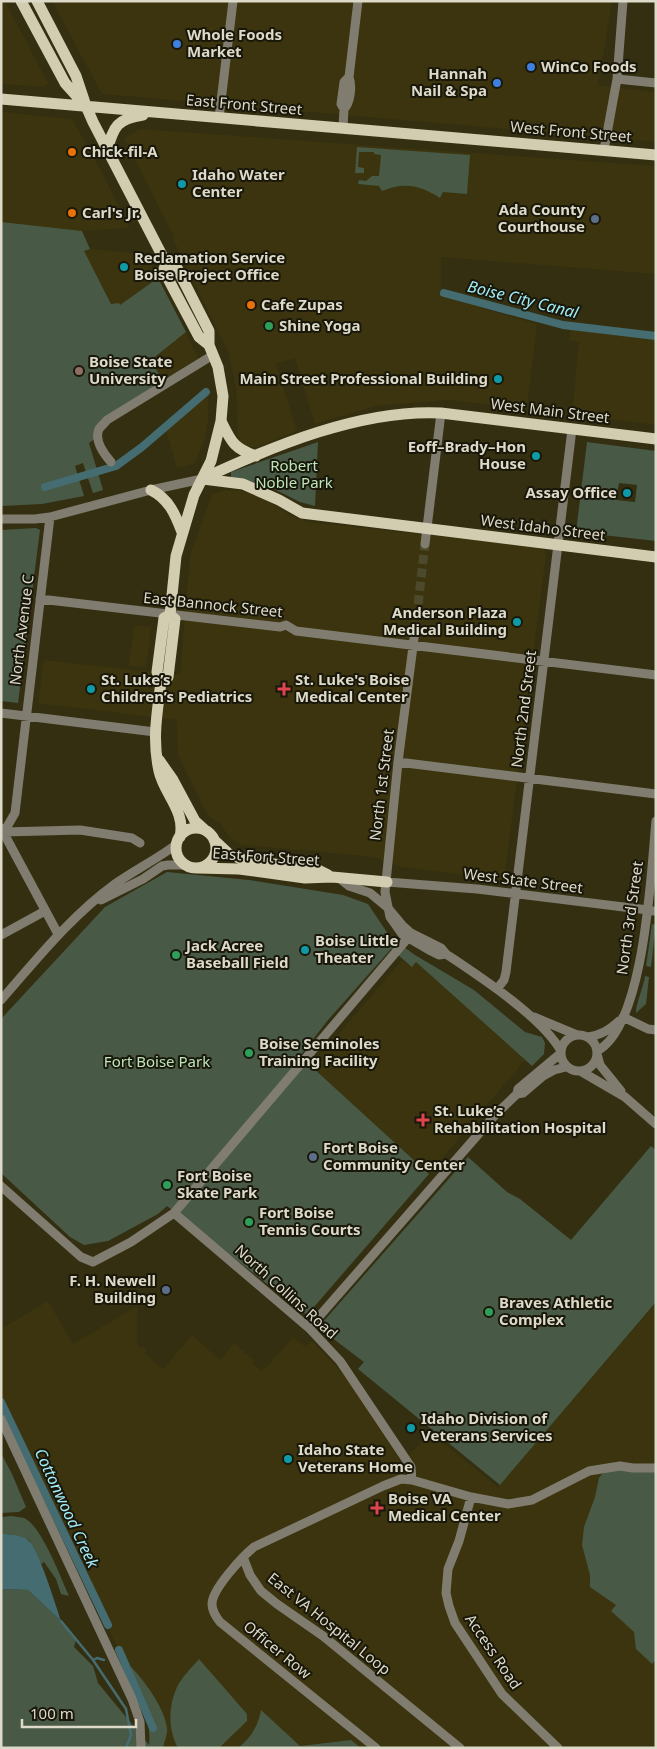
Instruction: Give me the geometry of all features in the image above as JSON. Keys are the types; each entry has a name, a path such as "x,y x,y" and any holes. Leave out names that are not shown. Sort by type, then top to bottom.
{"main road":[{"path":"22,1 65,83 86,106"},
{"path":"37,1 76,76 86,106 107,150 166,263 176,266 210,331 211,350"},
{"name":"East Front Street","path":"1,99 484,140"},
{"path":"107,150 117,124 132,117 154,112"},
{"name":"West Front Street","path":"484,140 656,155"},
{"path":"166,263 165,273 199,337 211,350 218,366 223,395 221,421 211,461 194,495 176,556 170,615 164,618 157,672 161,682 155,732 155,747 161,776 177,808 181,822 178,840 178,856 192,866 204,866 213,858 215,852 210,835 200,829 189,830 178,840"},
{"path":"186,286 183,290 190,310 188,317"},
{"name":"West Main Street","path":"202,479 283,445 375,416 441,413 656,439"},
{"path":"221,421 233,445 241,451 256,456"},
{"name":"West Idaho Street","path":"202,479 243,484 271,496 302,513 656,557"},
{"path":"151,490 168,503 182,532"},
{"name":"East Fort Street","path":"157,757 173,780 195,821 229,854 244,860 318,870 335,877"},
{"name":"East Fort Street","path":"192,866 240,869 306,878 335,877 387,882"}],"street":[{"path":"219,118 234,1"},
{"path":"343,128 344,108 348,105 351,82 349,77 358,1"},
{"path":"604,150 617,79 623,1"},
{"path":"617,79 656,84"},
{"path":"110,462 103,453 98,436 99,429 107,420 211,350"},
{"path":"425,544 441,413"},
{"name":"North 2nd Street","path":"497,989 504,980 506,972 572,429"},
{"path":"1,519 50,517 151,490 202,479"},
{"name":"North Avenue C","path":"3,830 15,813 50,517"},
{"name":"East Bannock Street","path":"40,599 280,627 286,625 296,631 656,675"},
{"name":"North 1st Street","path":"387,906 385,892 387,864 415,631"},
{"path":"1,713 155,732"},
{"path":"398,762 656,794"},
{"name":"North 3rd Street","path":"597,1053 616,1032 634,987 639,968 651,910 656,821"},
{"path":"58,934 3,830 80,830 132,838 140,843"},
{"path":"1,1000 58,934 84,910 115,884 152,862 178,840"},
{"path":"84,910 143,879 162,866 192,866"},
{"path":"335,877 349,886 370,893 387,906 411,933 441,948 446,954 497,989 551,1037 561,1052 563,1063 566,1067 576,1072 582,1072 625,1097"},
{"name":"West State Street","path":"387,882 516,894 651,910"},
{"path":"387,906 390,917 396,927 407,939 439,955 446,954"},
{"path":"1,935 45,911"},
{"path":"1,1186 81,1257 93,1262 131,1242 174,1213 407,939"},
{"path":"526,1014 577,1035 588,1037 595,1044 600,1065 605,1072 625,1097 656,1124"},
{"path":"623,1017 648,1029 656,1030"},
{"name":"North 3rd Street","path":"588,1037 600,1035 608,1031 623,1017"},
{"path":"309,1328 478,1133 517,1094 518,1088 561,1052 567,1039 577,1035"},
{"path":"582,1072 592,1066 597,1053"},
{"path":"517,1094 523,1093 543,1076 554,1070 566,1067"},
{"name":"North Collins Road","path":"174,1213 309,1328 340,1361 411,1467 412,1480"},
{"path":"1,1419 132,1699 140,1722 141,1748"},
{"path":"242,1557 254,1547 383,1486 402,1479 412,1480 470,1497 508,1504 526,1502 537,1498 589,1472 620,1466 656,1468"},
{"name":"Access Road","path":"470,1497 459,1541 448,1569 446,1588 449,1606 455,1623 502,1694 558,1748"},
{"name":"Officer Row","path":"242,1557 214,1596 212,1605 215,1616 376,1748"},
{"name":"East VA Hospital Loop","path":"242,1557 250,1575 261,1590 277,1604 323,1636 460,1748"}],"shaded area":[{"path":"1,1 5,1 48,83 45,87 1,84"},
{"path":"52,1 612,1 598,85 656,92 656,142 102,94"},
{"name":"Boise State University","path":"1,112 72,119 130,228 82,231 90,249 146,254 199,359 163,382 98,430 100,435 89,443 103,490 93,493 83,463 75,466 84,496 42,504 1,506"},
{"path":"140,129 656,166 656,274 441,257 441,296 537,324 527,409 447,400 375,406 315,424 295,358 276,364 297,431 257,447 248,447 241,443 238,437 236,389 229,354 173,239 173,235 124,138"},
{"path":"571,326 656,333 656,425 572,414 579,342 569,340"},
{"path":"208,392 208,420 204,441 195,463 177,468 166,430"},
{"name":"St. Luke's Boise Medical Center","path":"225,490 242,491 260,496 290,515 308,522 541,547 544,550 546,555 504,880 401,867 374,857 242,845 231,839 221,825 209,816 203,806 178,755 177,720 38,703 44,660 180,675 190,556 212,494"},
{"path":"134,625 151,627 146,668 129,666"},
{"name":"St. Luke’s Rehabilitation Hospital","path":"402,960 411,966 416,962 525,1060 429,1174 311,1066"},
{"name":"Boise VA Medical Center","path":"48,1301 73,1344 135,1307 137,1308 137,1342 139,1348 141,1346 147,1350 144,1353 163,1369 192,1335 220,1360 234,1343 254,1360 252,1363 261,1371 265,1369 293,1337 304,1346 312,1341 347,1378 401,1462 431,1433 498,1487 656,1303 656,1748 361,1748 351,1740 300,1746 272,1722 238,1748 156,1748 155,1729 63,1531 66,1528 1,1393 1,1329"}],"green space":[{"path":"357,147 470,155 467,194 443,192 440,198 412,186 398,186 382,191 379,186 358,184 359,180 366,181 372,176 379,176 381,155 374,154 374,152 359,152 358,167 364,168 364,173 355,173"},
{"name":"Boise State University","path":"1,222 82,231 90,249 84,251 111,304 119,303 120,305 158,278 186,332 151,360 163,382 98,430 100,435 89,443 103,490 93,493 83,463 75,466 84,496 42,504 1,506"},
{"name":"Robert Noble Park","path":"318,442 315,506 300,502 274,489 231,477 231,472"},
{"path":"587,442 656,451 656,541 576,532","holes":["619,483 637,485 635,502 616,500"]},
{"path":"36,528 40,530 18,703 1,701 1,530"},
{"name":"Fort Boise Park","path":"167,872 249,880 343,895 368,904 390,937 415,955 474,990 525,1032 542,1037 545,1043 544,1054 532,1066 416,962 412,967 391,949 328,1020 300,1056 429,1174 307,1315 167,1206 158,1214 108,1241 84,1245 70,1237 1,1173 1,1019 105,907"},
{"path":"652,924 656,925 651,967 646,966"},
{"path":"645,976 649,977 646,1004 636,1013 637,1006"},
{"name":"Braves Athletic Complex","path":"651,1146 656,1150 656,1302 500,1485 358,1369 364,1362 323,1331 322,1323 468,1157 507,1192 520,1199 571,1240"},
{"path":"1,1453 26,1507 19,1512 1,1513"},
{"path":"614,1470 656,1471 656,1660 652,1664 636,1649 634,1632 611,1611 616,1605 590,1587 590,1575 582,1545 584,1527 595,1497 599,1478 602,1474"},
{"path":"1,1517 24,1518 37,1531 50,1553 69,1596 61,1594 56,1579 44,1562 41,1564 29,1540 10,1534 1,1534"},
{"path":"1,1589 28,1590 61,1621 76,1640 74,1647 93,1666 98,1683 149,1745 146,1715 140,1696 127,1669 131,1667 148,1687 162,1712 167,1730 163,1748 1,1748"},
{"path":"199,1659 247,1714 247,1721 219,1748 178,1748 172,1734 170,1718 172,1702 179,1683"},
{"path":"261,1710 300,1746 351,1740 361,1748 238,1748 253,1731"}],"water":[{"path":"1,1534 22,1537 32,1545 46,1577 61,1621 28,1590 1,1589"}],"waterway":[{"name":"Boise City Canal","path":"444,293 563,325 656,336"},
{"name":"Boise City Canal","path":"45,487 116,466 142,447 206,392"},
{"name":"Cottonwood Creek","path":"1,1402 108,1625"},
{"path":"61,1621 93,1660 97,1658 104,1660"},
{"name":"Cottonwood Creek","path":"119,1650 153,1728"},
{"path":"93,1660 126,1709 131,1735 126,1748"}],"tunnel":[{"path":"415,631 425,544"}],"place":[{"name":"Whole Foods Market","path":"177,44"},
{"name":"WinCo Foods","path":"531,67"},
{"name":"Hannah Nail & Spa","path":"497,83"},
{"name":"Chick-fil-A","path":"72,152"},
{"name":"Idaho Water Center","path":"182,184"},
{"name":"Carl's Jr.","path":"72,213"},
{"name":"Ada County Courthouse","path":"595,219"},
{"name":"Reclamation Service Boise Project Office","path":"124,267"},
{"name":"Cafe Zupas","path":"251,305"},
{"name":"Shine Yoga","path":"269,326"},
{"name":"Boise State University","path":"79,371"},
{"name":"Main Street Professional Building","path":"498,379"},
{"name":"Eoff–Brady–Hon House","path":"536,456"},
{"name":"Assay Office","path":"627,493"},
{"name":"Anderson Plaza Medical Building","path":"517,622"},
{"name":"St. Luke’s Children’s Pediatrics","path":"91,689"},
{"name":"St. Luke's Boise Medical Center","path":"284,689"},
{"name":"Boise Little Theater","path":"305,950"},
{"name":"Jack Acree Baseball Field","path":"176,955"},
{"name":"Boise Seminoles Training Facility","path":"249,1053"},
{"name":"St. Luke’s Rehabilitation Hospital","path":"423,1120"},
{"name":"Fort Boise Community Center","path":"313,1157"},
{"name":"Fort Boise Skate Park","path":"167,1185"},
{"name":"Fort Boise Tennis Courts","path":"249,1222"},
{"name":"F. H. Newell Building","path":"166,1290"},
{"name":"Braves Athletic Complex","path":"489,1312"},
{"name":"Idaho Division of Veterans Services","path":"411,1428"},
{"name":"Idaho State Veterans Home","path":"288,1459"},
{"name":"Boise VA Medical Center","path":"377,1508"}]}
